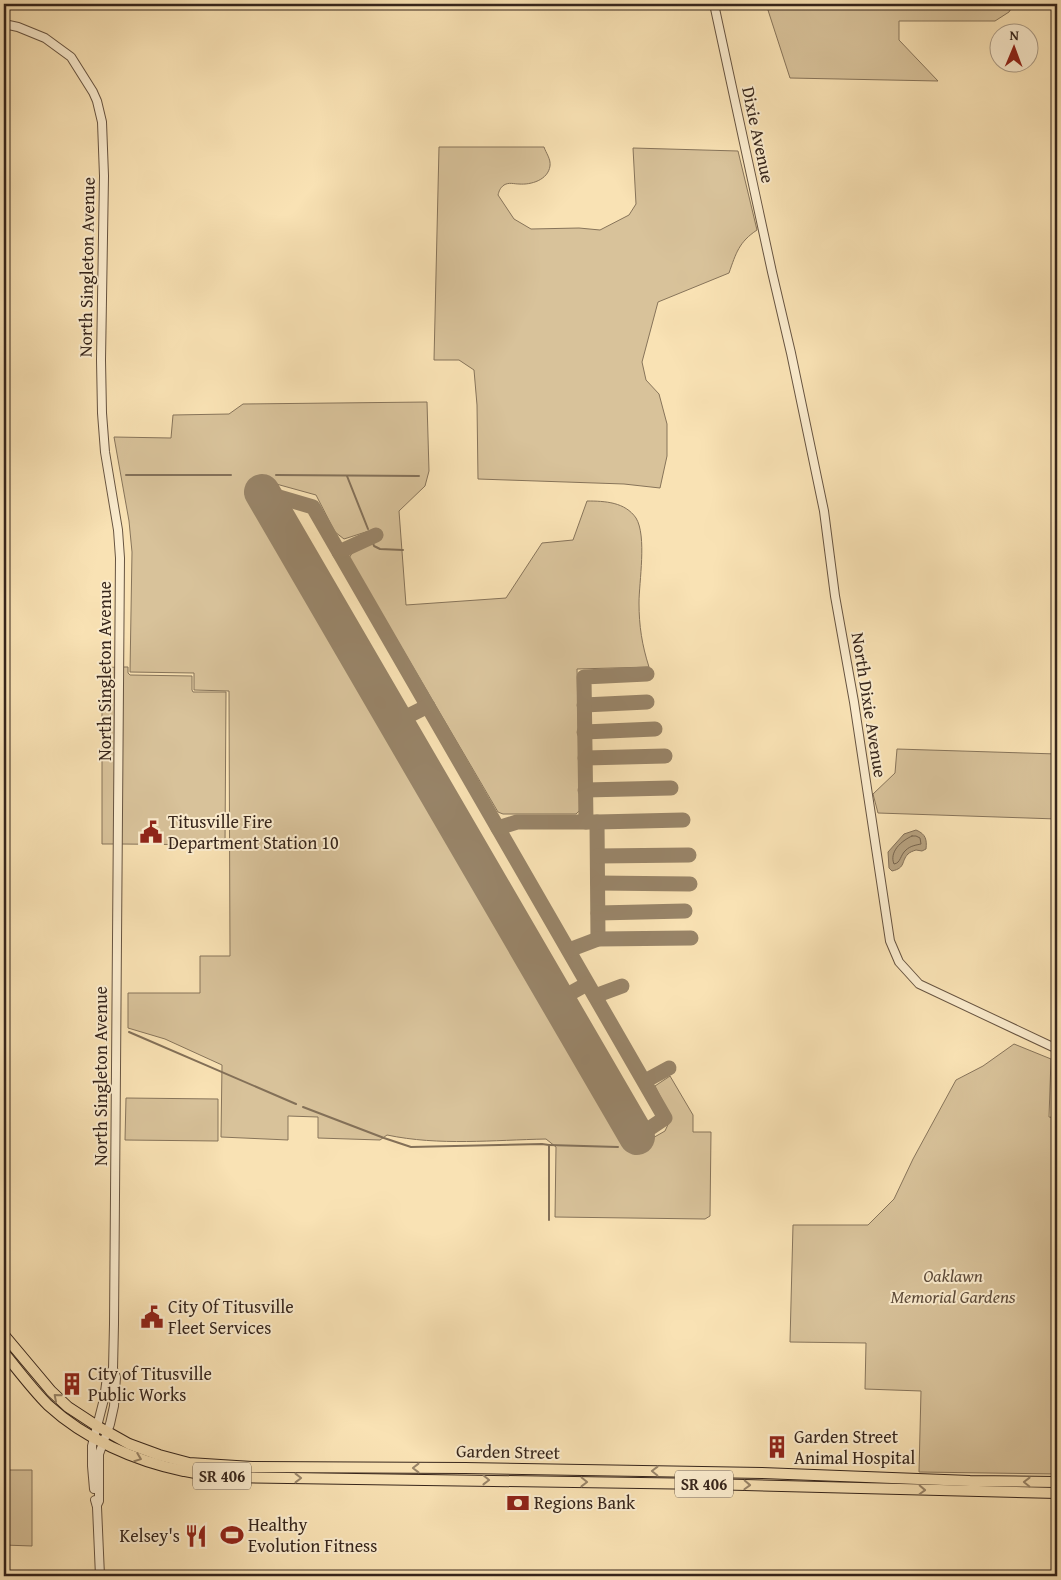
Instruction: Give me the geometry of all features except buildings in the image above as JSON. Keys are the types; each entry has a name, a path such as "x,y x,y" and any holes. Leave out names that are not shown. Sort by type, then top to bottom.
{"main road":[{"name":"Garden Street","path":"4,1335 50,1391 68,1407 96,1426 101,1437"},
{"name":"Garden Street","path":"4,1353 48,1405 69,1422 101,1437 128,1454 184,1471 225,1476 1057,1493"},
{"name":"Garden Street","path":"101,1437 189,1463 220,1466 762,1473 970,1481 1057,1482"},
{"path":"762,1473 767,1480 767,1486"}],"street":[{"name":"Dixie Avenue","path":"714,4 772,272"},
{"name":"North Singleton Avenue","path":"4,24 18,27 45,38 71,57 93,92 102,122 104,176 102,413 105,452 120,558 113,1369 116,1377 114,1406 101,1437 92,1466 97,1505 100,1576"},
{"name":"North Dixie Avenue","path":"772,272 824,511 890,941 904,968 918,984 1057,1049"},
{"name":"North Singleton Avenue","path":"96,1426 104,1399 107,1377 113,1369"}],"green space":[{"path":"766,4 1014,4 1009,12 995,21 899,21 899,40 938,81 790,78"},
{"path":"439,147 544,147 550,163 549,171 546,175 538,181 529,184 506,184 499,191 498,195 514,219 531,229 579,228 600,230 629,215 636,204 633,148 738,151 757,230 739,248 729,273 658,302 642,362 646,380 659,394 667,424 667,456 660,488 624,484 478,479 477,405 474,370 459,360 434,360"},
{"path":"427,402 429,471 425,486 399,511 406,605 506,598 542,543 573,540 587,501 608,502 620,506 636,518 639,526 642,547 640,620 649,667 577,669 580,810 576,814 503,814 498,812 349,558 356,547 379,538 375,529 344,539 335,532 316,495 269,482 245,494 630,1151 665,1131 671,1118 655,1086 670,1076 693,1115 693,1132 711,1132 710,1216 705,1219 555,1217 556,1147 546,1139 446,1141 387,1135 380,1140 318,1138 318,1117 288,1116 288,1140 221,1137 222,1065 165,1039 128,1028 128,993 200,993 200,956 230,956 229,691 194,690 194,673 130,672 132,552 129,521 114,437 171,438 173,415 229,414 243,404"},
{"path":"117,667 116,844 102,844 102,668"},
{"path":"123,667 128,667 130,675 192,676 193,692 226,692 225,845 121,844"},
{"path":"897,749 1057,754 1057,819 878,813 873,794 895,773"},
{"name":"Oaklawn Memorial Gardens","path":"1014,1044 1051,1059 1049,1117 1057,1118 1057,1474 919,1472 921,1391 865,1389 866,1343 790,1342 793,1225 868,1225 894,1199 913,1159 956,1080 983,1066"},
{"path":"126,1098 218,1099 218,1141 125,1140"},
{"path":"4,1470 32,1470 32,1546 4,1545"}],"water":[{"path":"916,830 922,833 925,838 926,849 910,853 899,868 892,871 889,868 888,852 904,834"}],"waterway":[{"path":"126,475 231,475"},
{"path":"276,475 419,476"},
{"path":"347,476 368,529"},
{"path":"373,543 374,546 380,549 403,550"},
{"path":"129,1032 296,1104"},
{"path":"303,1107 411,1147 549,1145 549,1220"},
{"path":"549,1145 618,1147"}],"taxiway":[{"path":"262,492 313,507 665,1118 637,1137"},
{"path":"339,552 376,535"},
{"path":"586,822 584,677 647,674"},
{"path":"584,705 647,702"},
{"path":"396,722 428,706"},
{"path":"584,732 655,729"},
{"path":"585,758 665,756"},
{"path":"585,790 671,788"},
{"path":"498,828 517,822 683,820"},
{"path":"597,822 598,939"},
{"path":"598,856 689,855"},
{"path":"598,883 690,884"},
{"path":"598,913 685,911"},
{"path":"569,950 598,939 691,938"},
{"path":"558,1000 587,984"},
{"path":"595,996 622,986"},
{"path":"645,1081 669,1068"}],"runway":[{"path":"262,492 637,1137"}],"place":[{"name":"Titusville Fire Department Station 10","path":"151,832"},
{"name":"City Of Titusville Fleet Services","path":"152,1317"},
{"name":"City of Titusville Public Works","path":"72,1384"},
{"name":"Garden Street Animal Hospital","path":"777,1447"},
{"name":"Regions Bank","path":"518,1503"},
{"name":"Healthy Evolution Fitness","path":"232,1535"},
{"name":"Kelsey's","path":"196,1536"}]}
